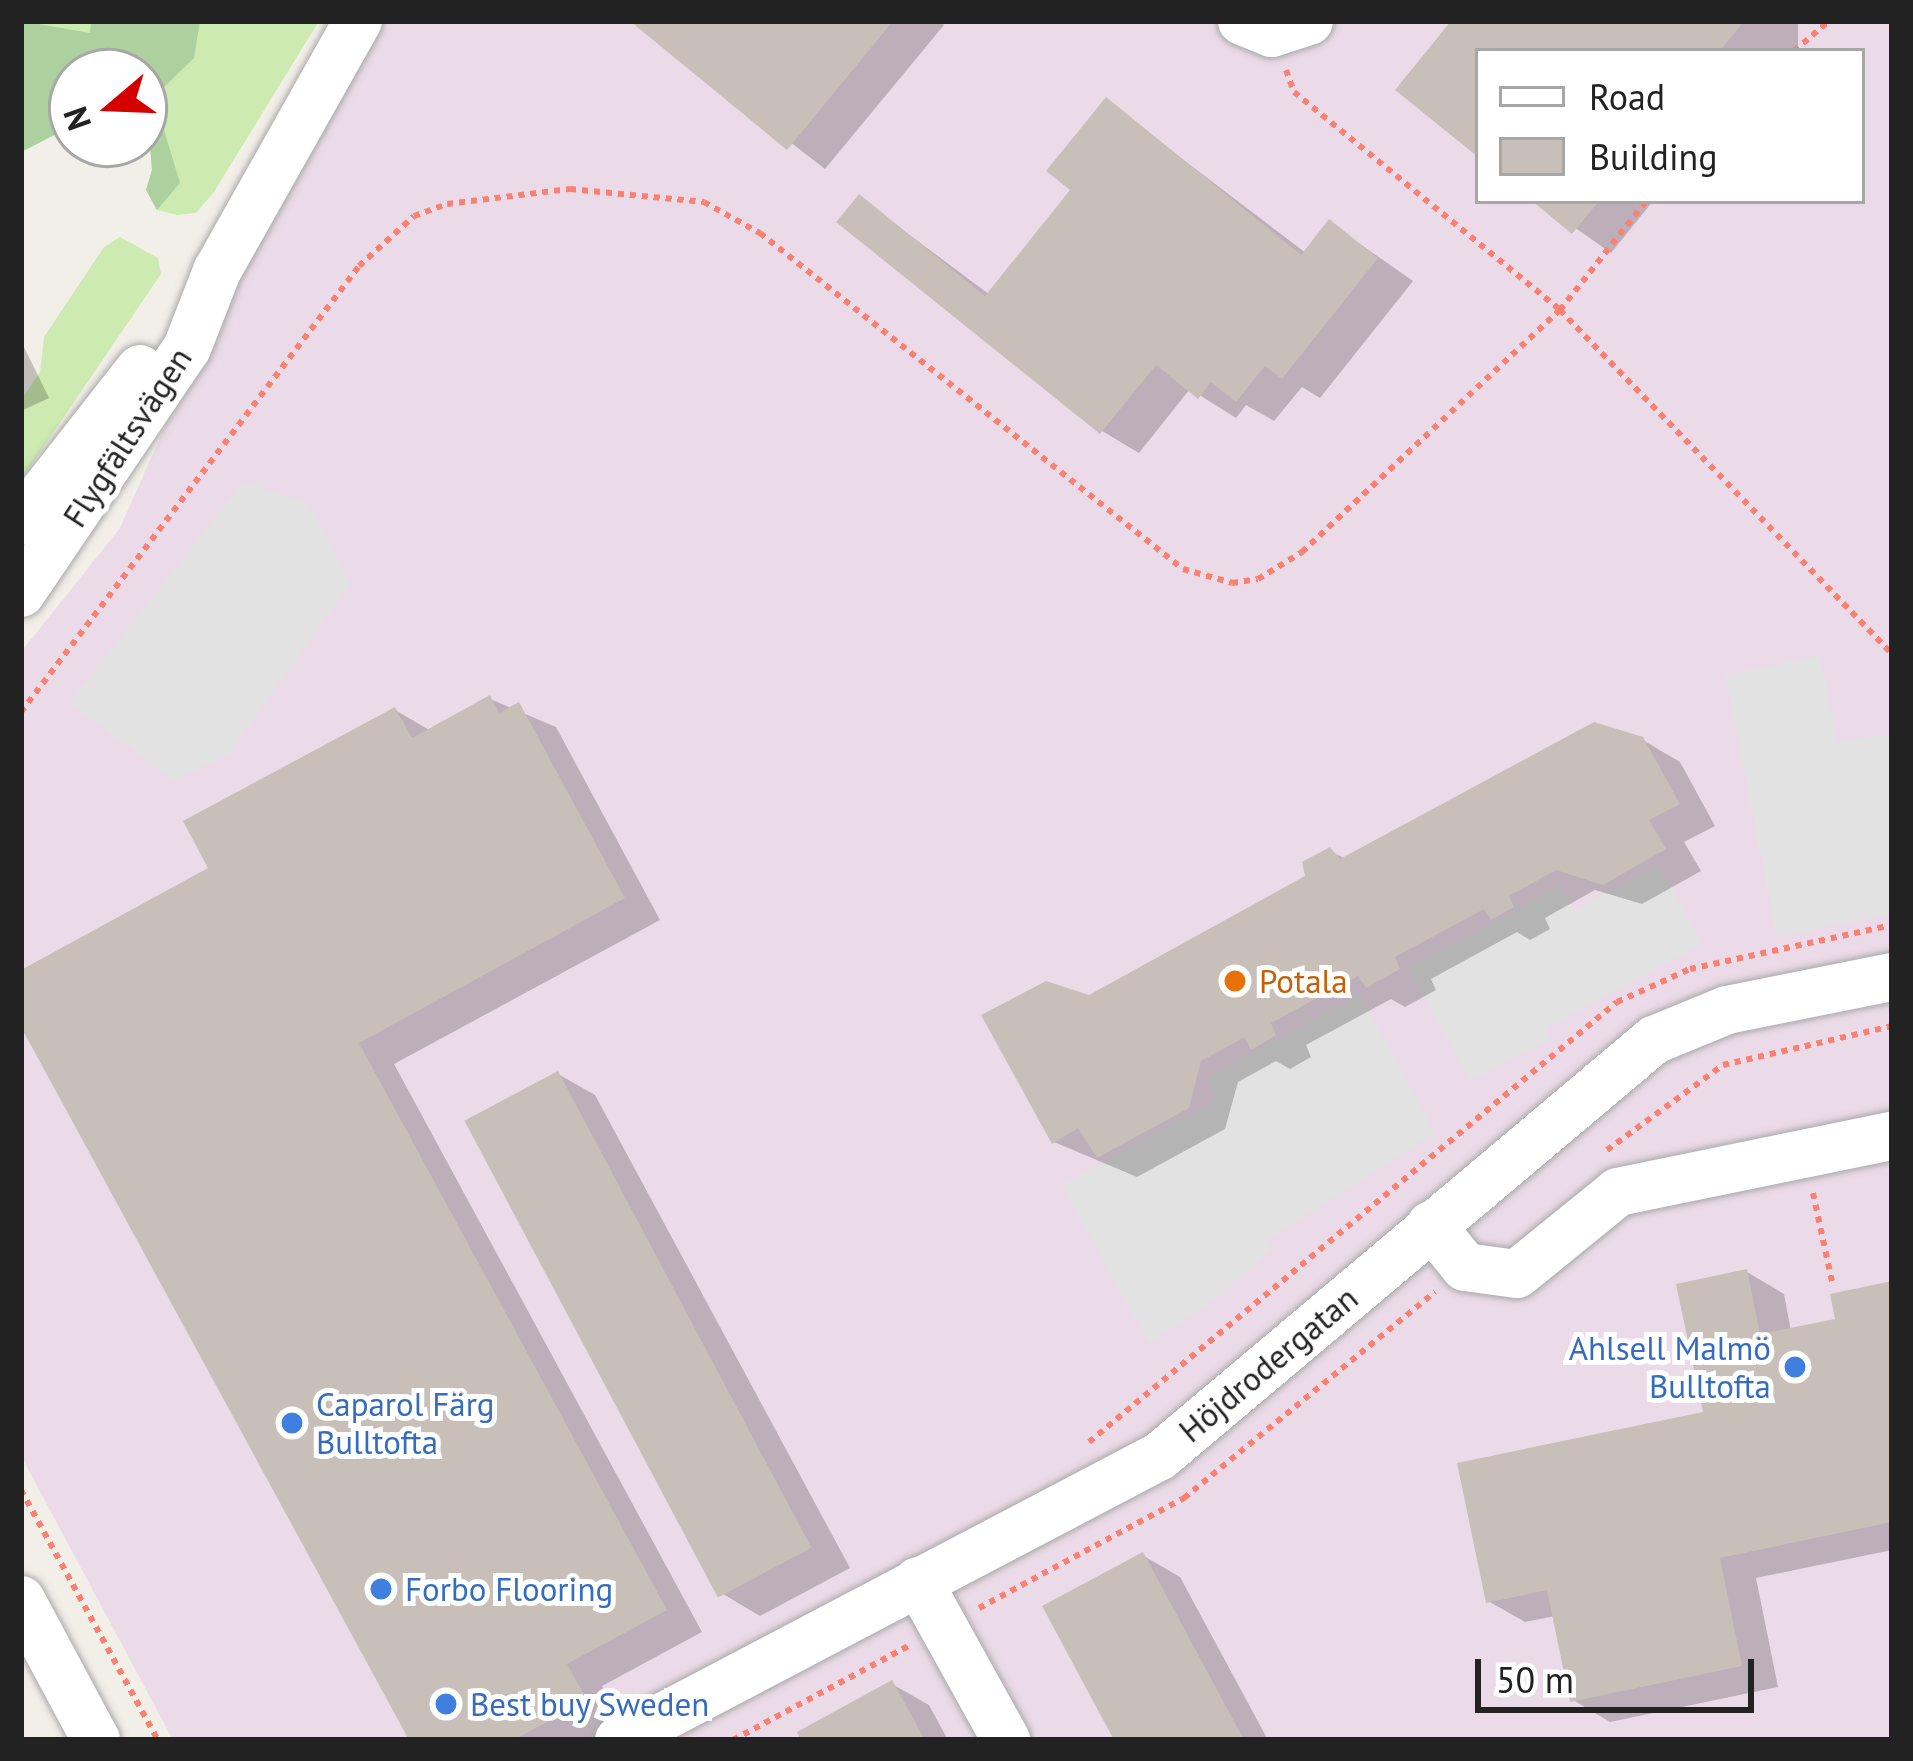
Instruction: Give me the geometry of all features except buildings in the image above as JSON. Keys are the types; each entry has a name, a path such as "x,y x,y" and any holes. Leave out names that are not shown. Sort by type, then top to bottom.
{"street":[{"name":"Flygfältsvägen","path":"21,521 217,271 358,21"},
{"name":"Flygfältsvägen","path":"21,593 188,348 217,271"},
{"name":"Höjdrodergatan","path":"619,1740 1160,1456 1654,1040 1727,1010 1892,977"},
{"path":"1431,1225 1465,1267 1517,1274 1618,1192 1892,1136"},
{"path":"918,1581 1006,1740"},
{"path":"21,1600 96,1740"}],"path":[{"path":"1798,48 1829,21"},
{"path":"1274,25 1294,92 1560,310 1892,653"},
{"path":"21,712 359,266 414,216 447,204 570,189 704,202 760,233 1183,569 1232,584 1258,580 1302,553 1560,310 1644,204"},
{"path":"1079,1451 1617,1002 1690,968 1892,925"},
{"path":"1805,1155 1833,1286"},
{"path":"21,1490 158,1740"}],"shaded area":[{"path":"379,21 1892,21 1892,1740 173,1740 21,1456 21,652 120,528 259,214"},
{"path":"243,482 308,503 350,584 228,755 173,780 69,703"},
{"path":"1820,656 1837,743 1892,733 1892,914 1777,937 1725,675"},
{"path":"1659,865 1702,944 1546,1028 1551,1038 1470,1081 1409,968 1560,886 1574,911"},
{"path":"1359,994 1435,1133 1268,1239 1271,1249 1216,1298 1149,1343 1062,1185 1218,1099 1207,1078"}],"green space":[{"path":"21,21 319,21 214,192 196,213 157,210 146,190 152,168 168,168 168,48 48,48 48,138 21,152"},
{"path":"21,21 90,33 91,21 200,21 194,58 168,83 168,48 48,48 48,138 21,152"},
{"path":"168,143 180,183 157,210 146,190 152,170 168,168"},
{"path":"120,237 158,258 161,274 21,480 21,400 40,372 44,337 104,247"}],"place":[{"name":"Potala","path":"1235,981"},
{"name":"Ahlsell Malmö Bulltofta","path":"1795,1367"},
{"name":"Caparol Färg Bulltofta","path":"292,1423"},
{"name":"Forbo Flooring","path":"381,1589"},
{"name":"Best buy Sweden","path":"446,1704"}]}
